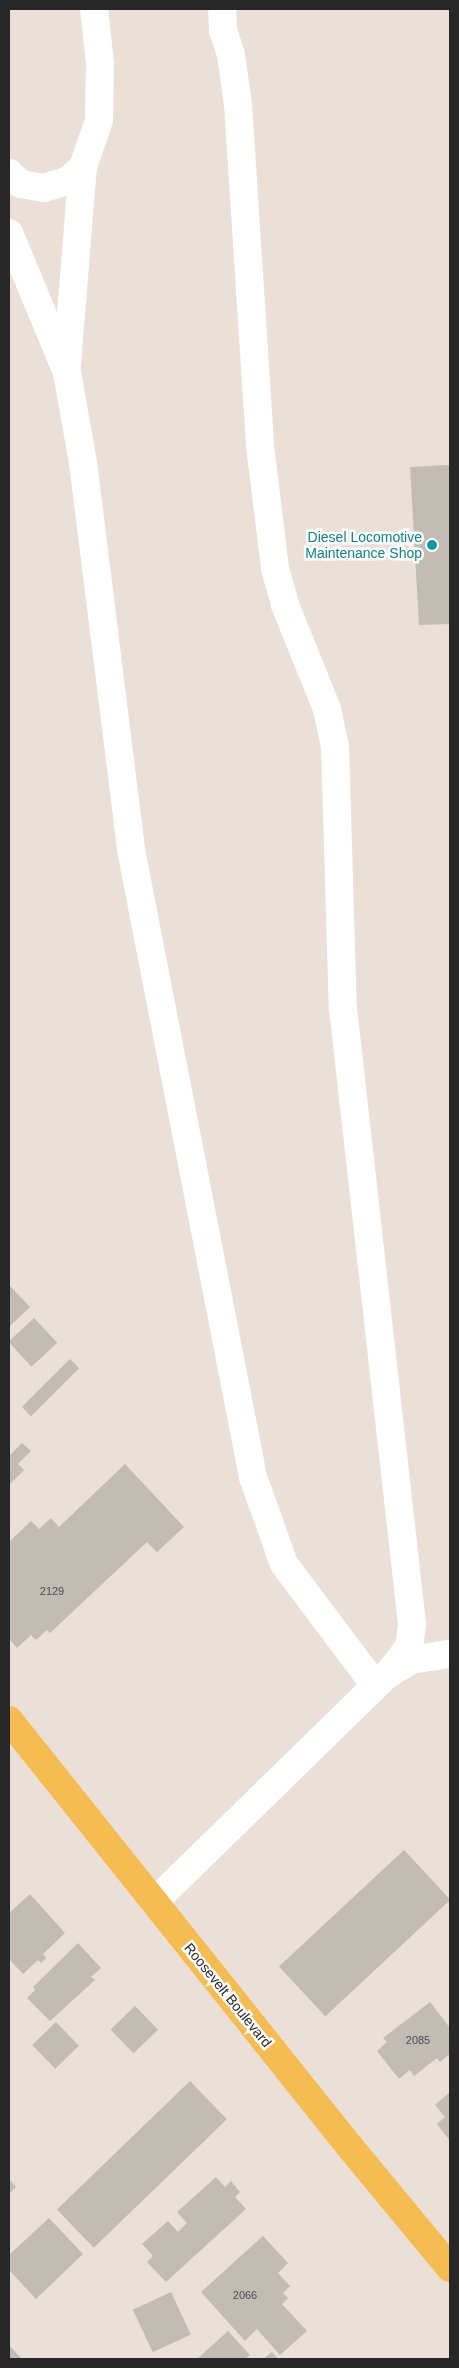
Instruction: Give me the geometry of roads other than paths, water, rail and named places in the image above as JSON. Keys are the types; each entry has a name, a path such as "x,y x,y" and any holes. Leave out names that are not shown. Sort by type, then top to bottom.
{"main road":[{"name":"Roosevelt Boulevard","path":"9,1720 450,2268"}],"lane":[{"path":"67,372 83,166 99,120 100,63 94,9"},
{"path":"154,1902 381,1680 409,1647 412,1624 398,1525 343,1008 335,746 327,709 285,604 275,569 260,446 238,104 231,55 223,30 222,9"},
{"path":"9,173 21,184 44,188 67,181 83,166"},
{"path":"9,233 67,372 83,463 132,855 241,1425 268,1527 284,1564 381,1680"},
{"path":"381,1680 411,1660 450,1654"}],"place":[{"name":"Diesel Locomotive Maintenance Shop","path":"432,545"}]}
